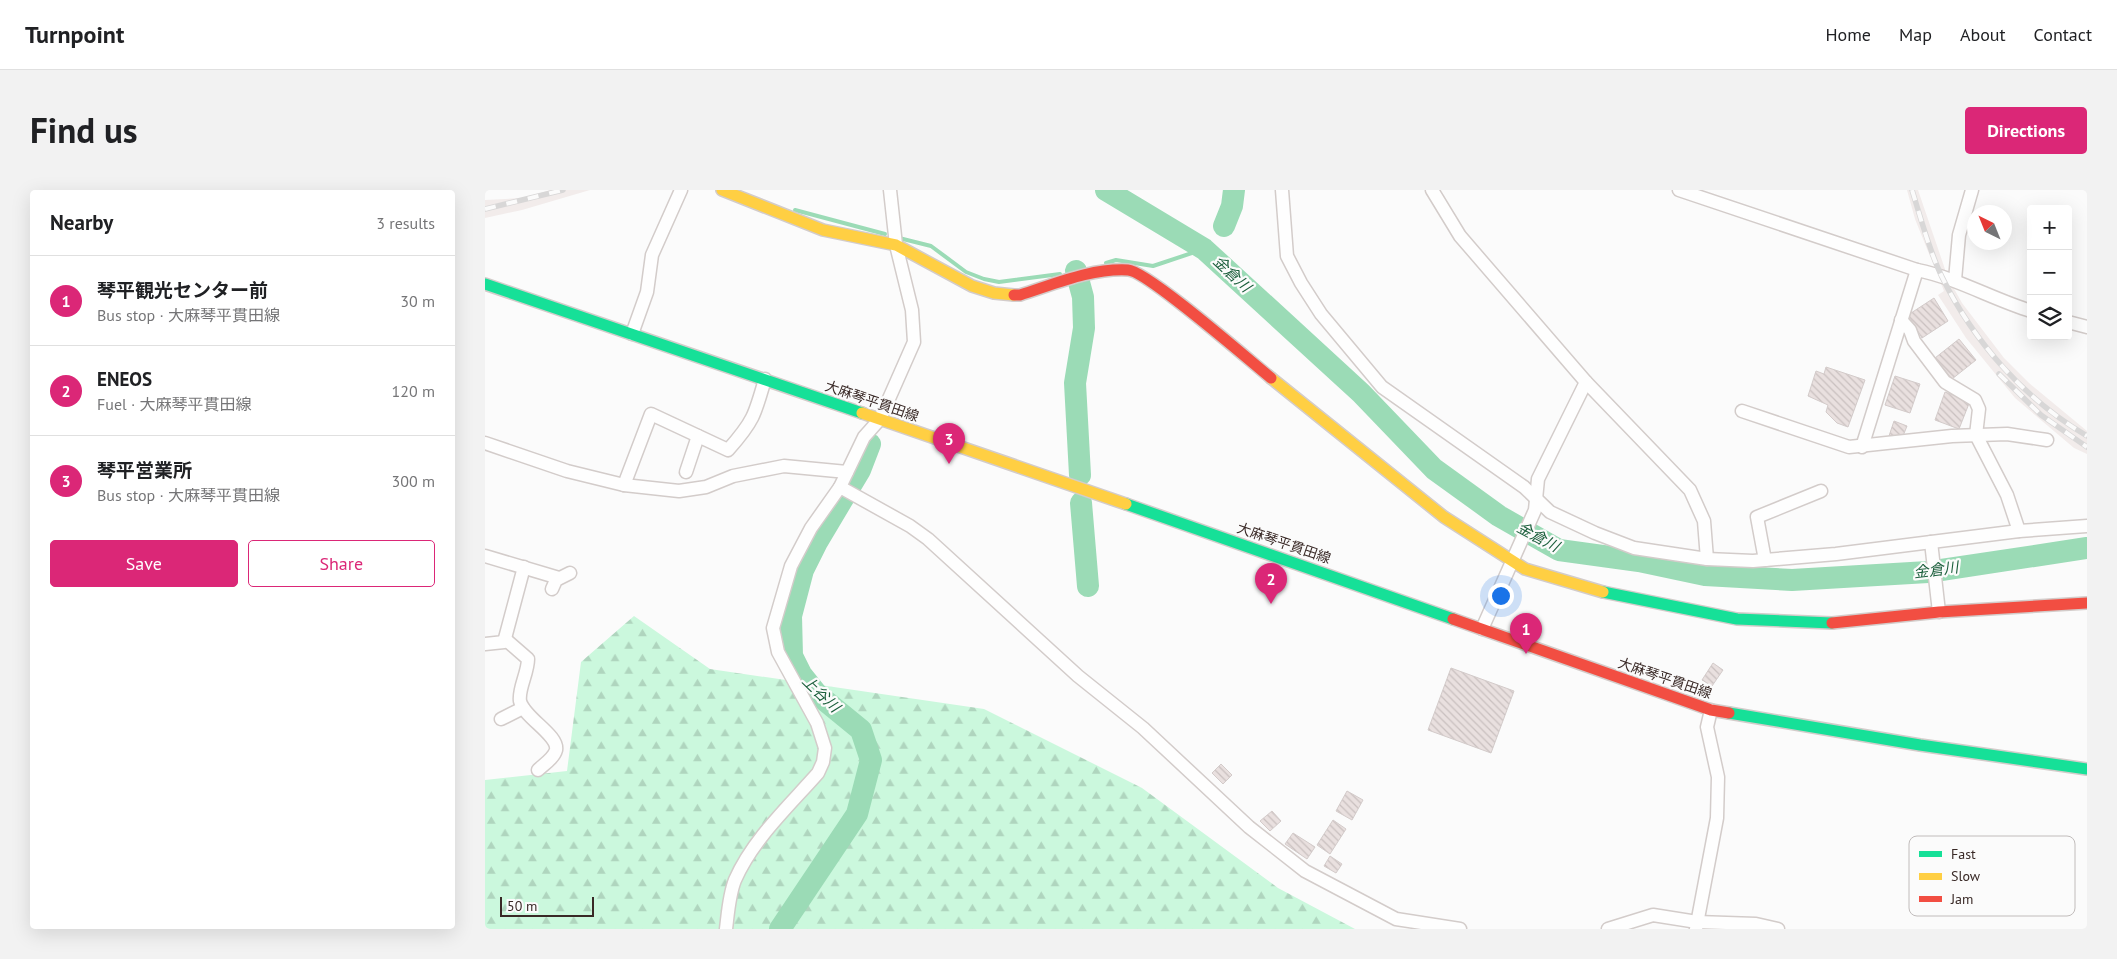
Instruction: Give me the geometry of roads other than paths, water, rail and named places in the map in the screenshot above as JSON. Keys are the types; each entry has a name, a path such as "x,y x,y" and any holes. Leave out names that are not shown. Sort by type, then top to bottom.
{"main road":[{"path":"722,190 823,230 896,245 972,286 994,293 1020,295 1096,270 1130,270 1156,284 1444,517 1513,558 1525,569 1617,596 1737,619 1844,623 1939,612 2087,603"},
{"name":"大麻琴平貫田線","path":"485,284 765,379 1711,710 1920,745 2087,769"}],"street":[{"path":"632,334 647,292 652,255 681,190"},
{"path":"726,929 735,880 748,857 761,838 818,773 823,762 825,748 817,723 778,652 773,628 791,566 811,528 840,487 864,437 880,419 914,342 912,310 896,245 890,190"},
{"path":"1282,190 1287,256 1316,306 1354,355 1383,386 1524,488 1536,506 1634,548 1707,559 1765,560 1836,554 2019,531 2087,526"},
{"path":"1433,190 1460,236 1585,382 1666,462 1690,490 1704,521 1707,559"},
{"path":"1679,190 1917,270 1955,280 1977,292 2027,310"},
{"path":"1955,280 1959,235 1972,190"},
{"path":"1862,447 1917,270"},
{"path":"1901,320 1910,330 1914,341 1945,382 1975,400 1979,409 1977,435 2007,495 2019,531"},
{"path":"2072,323 2087,327"},
{"path":"624,485 651,414 728,450 749,426 765,379"},
{"path":"1482,629 1536,506 1538,479 1585,382"},
{"path":"1742,411 1849,448 1977,435 2007,434 2047,440"},
{"path":"686,472 698,436"},
{"path":"485,443 567,471 624,485 679,491 706,487 733,476 784,466 847,472"},
{"path":"840,487 910,526 928,539 1071,669 1143,728 1249,827 1305,871 1396,919 1460,929"},
{"path":"1765,560 1757,517 1821,491"},
{"path":"1931,542 1939,612"},
{"path":"485,556 565,576 556,580 552,589"},
{"path":"485,644 504,642 525,567"},
{"path":"505,639 528,659 519,699 523,708 555,742 556,751 552,758 538,770"},
{"path":"501,719 523,708"},
{"path":"1697,925 1717,818 1717,777 1707,727 1711,710"},
{"path":"1608,929 1653,915 1697,925 1755,924 1778,929"}],"waterway":[{"name":"金倉川","path":"1106,190 1204,249 1361,393 1434,469 1499,516 1559,550 1639,561 1705,575 1792,580 1928,572 2087,548"},
{"path":"1224,226 1232,206 1234,190"},
{"path":"795,210 885,234"},
{"path":"899,238 931,246 966,272 984,279 999,282 1060,274"},
{"path":"1106,263 1116,260 1153,266 1204,249"},
{"path":"1076,271 1083,297 1084,328 1075,383 1080,475"},
{"name":"上谷川","path":"780,929 857,814 871,760 861,730 817,694 801,674 792,656 791,616 803,570 817,542 860,470 870,444"},
{"path":"1081,503 1088,586"}],"railway":[{"path":"485,209 563,190"},
{"path":"1912,190 1937,267 1969,324 1985,346 2022,387 2042,405 2087,436"},
{"path":"1999,374 2041,415 2087,447"}],"place":[{"name":"琴平営業所","path":"949,464"},
{"name":"ENEOS","path":"1271,604"},
{"name":"琴平観光センター前","path":"1526,654"}]}
